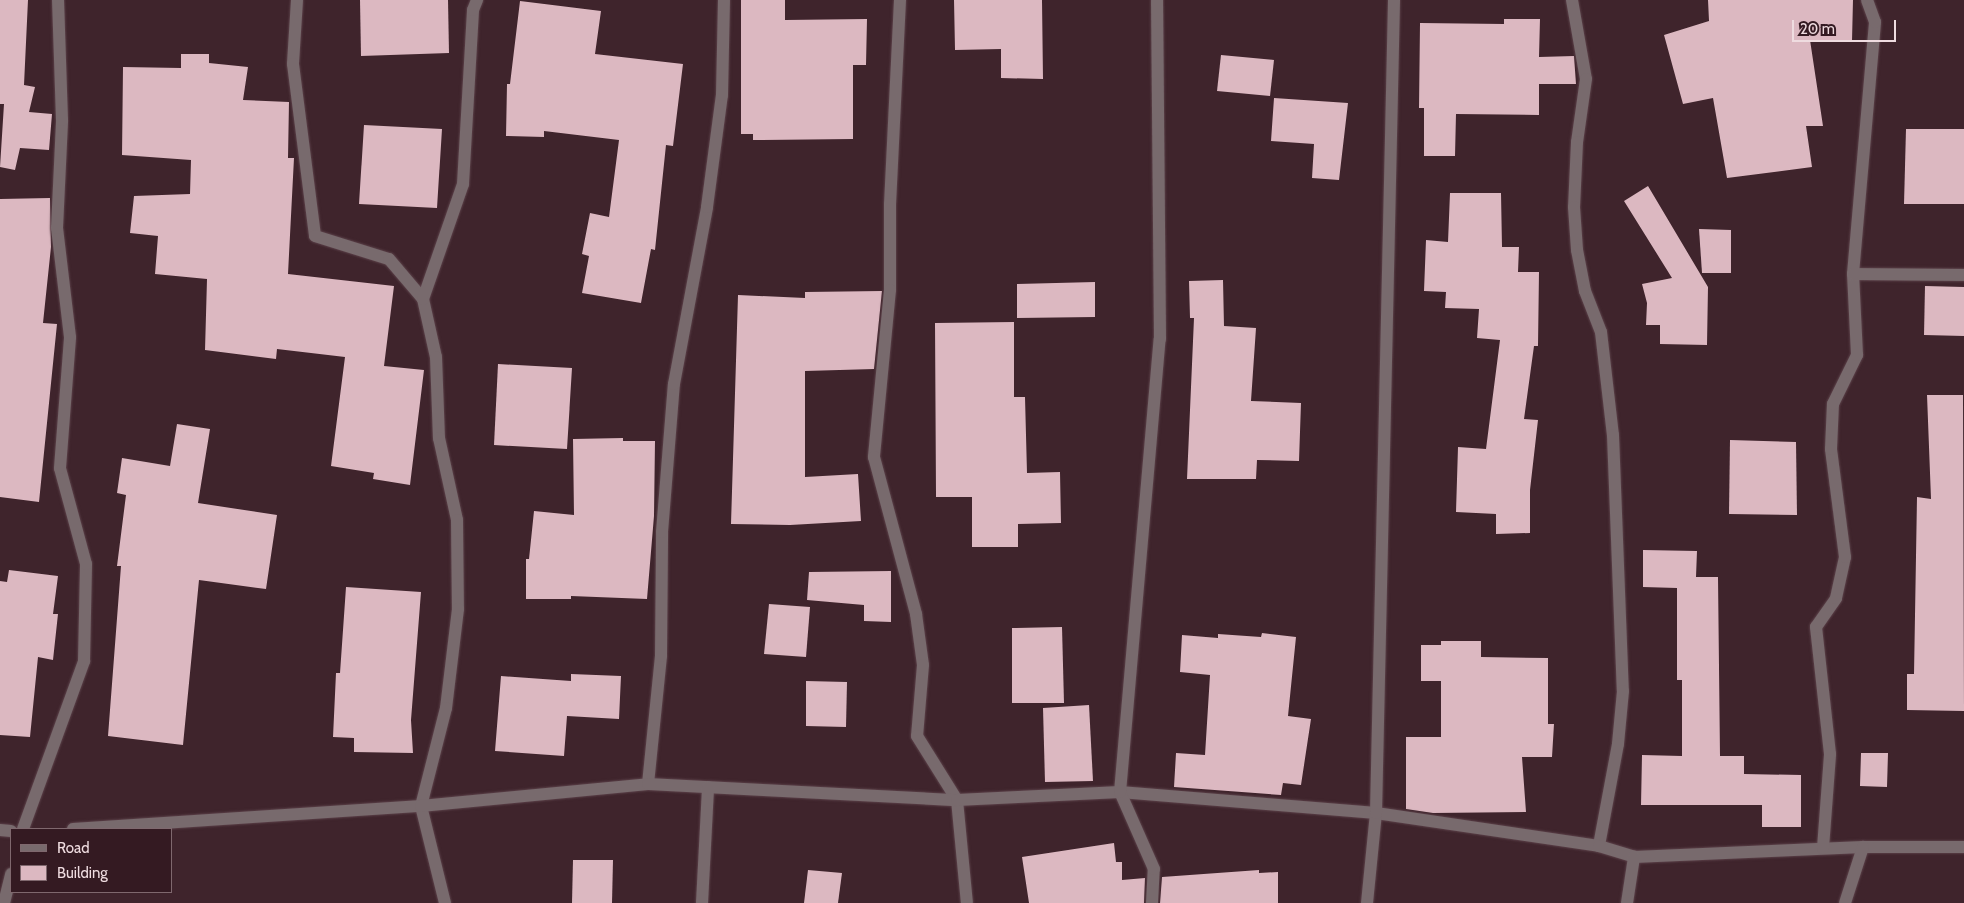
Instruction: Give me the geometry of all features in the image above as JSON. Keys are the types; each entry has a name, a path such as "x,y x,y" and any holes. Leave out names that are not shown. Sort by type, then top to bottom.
{"street":[{"path":"23,828 84,661 86,564 60,468 70,337 57,228 62,120 58,0"},
{"path":"297,0 294,64 315,236 389,259 423,299 436,357 439,438 456,520 458,609 446,708 421,806 445,903"},
{"path":"423,299 463,184 473,10 477,0"},
{"path":"648,784 661,656 662,532 674,384 707,207 716,142 724,56 724,0"},
{"path":"900,0 890,204 890,290 874,457 916,614 923,665 917,736 958,800 967,903"},
{"path":"1152,903 1154,869 1120,792 1160,340 1157,0"},
{"path":"1367,903 1376,813 1394,0"},
{"path":"1572,0 1586,79 1577,142 1574,207 1577,250 1585,291 1601,332 1614,435 1623,692 1618,744 1599,846"},
{"path":"1823,848 1830,754 1816,627 1836,598 1845,557 1831,449 1833,404 1857,355 1853,274 1875,22 1867,0"},
{"path":"1853,274 1964,275"},
{"path":"88,828 421,806 648,784 958,800 1120,792 1376,813 1599,846 1634,857 1823,848 1964,847"},
{"path":"702,903 708,787"},
{"path":"1844,903 1863,847"},
{"path":"1627,903 1634,857"},
{"path":"4,903 10,878"}],"building":[{"path":"0,0 28,0 24,85 35,87 29,112 52,114 49,150 20,148 15,170 0,167 4,104 0,104"},
{"path":"360,0 448,0 449,53 361,56"},
{"path":"741,0 785,0 785,20 867,19 866,65 853,65 853,139 753,140 753,134 741,134"},
{"path":"954,0 1042,0 1043,79 1001,78 1001,49 955,50"},
{"path":"1708,0 1853,0 1852,41 1810,40 1823,126 1806,126 1812,167 1727,178 1713,98 1683,104 1664,35 1709,21"},
{"path":"520,1 601,11 595,54 683,64 673,146 666,145 655,250 651,249 641,303 582,293 589,256 582,254 590,213 609,217 619,140 544,131 544,137 506,136 507,84 510,84"},
{"path":"1504,19 1540,19 1539,57 1574,56 1576,84 1539,84 1539,115 1456,114 1455,156 1424,156 1424,108 1419,108 1420,23 1504,24"},
{"path":"181,54 209,54 209,63 248,67 243,100 289,102 288,158 294,158 288,274 394,286 384,366 424,370 410,485 373,479 374,473 331,466 345,357 277,349 276,359 205,350 207,279 155,274 158,236 130,233 134,196 190,194 191,160 122,155 123,67 181,68"},
{"path":"1221,55 1274,60 1270,96 1217,91"},
{"path":"1274,98 1348,103 1339,180 1312,178 1314,144 1271,141"},
{"path":"364,125 442,129 437,208 359,204"},
{"path":"1906,129 1964,129 1964,204 1904,204"},
{"path":"1648,186 1708,287 1707,345 1660,344 1660,325 1646,325 1647,303 1642,284 1672,278 1624,201"},
{"path":"1450,193 1501,193 1502,247 1519,247 1518,272 1539,272 1538,346 1534,346 1524,419 1538,420 1530,490 1530,533 1496,534 1496,514 1456,512 1458,447 1486,449 1500,340 1477,338 1479,309 1445,308 1446,292 1424,291 1426,240 1448,242"},
{"path":"50,198 51,247 43,323 57,324 39,502 0,497 0,199"},
{"path":"1699,229 1731,230 1731,273 1702,273"},
{"path":"1223,280 1224,326 1256,328 1251,401 1301,403 1299,461 1257,460 1256,479 1187,479 1194,318 1190,318 1189,281"},
{"path":"1095,282 1095,317 1017,318 1017,284"},
{"path":"1925,286 1964,287 1964,336 1924,335"},
{"path":"882,291 874,369 805,371 805,477 858,474 861,521 790,525 731,524 738,295 805,298 805,292"},
{"path":"1014,322 1014,397 1025,397 1027,473 1060,472 1061,523 1018,524 1018,547 972,547 972,497 936,497 935,323"},
{"path":"498,364 572,368 567,449 494,445"},
{"path":"1927,395 1963,395 1964,711 1907,710 1907,674 1914,674 1917,497 1931,499"},
{"path":"177,424 210,429 198,503 277,515 266,589 199,580 183,745 108,736 121,566 117,566 126,495 117,493 122,458 170,466"},
{"path":"623,438 623,441 655,441 654,516 647,599 571,596 571,599 526,599 526,559 529,559 534,511 574,515 573,439"},
{"path":"1730,440 1796,442 1797,515 1729,514"},
{"path":"1643,550 1697,551 1696,577 1718,577 1720,756 1744,756 1744,774 1801,775 1801,827 1762,827 1762,805 1641,805 1642,755 1682,756 1682,680 1677,680 1677,588 1643,587"},
{"path":"9,570 58,576 53,614 58,614 53,660 38,657 30,737 0,735 0,581 7,582"},
{"path":"891,571 891,622 864,621 864,605 807,600 809,572"},
{"path":"346,587 421,592 411,720 413,753 354,752 354,738 333,737 336,673 340,673"},
{"path":"769,604 810,607 806,657 764,654"},
{"path":"1062,627 1064,703 1012,703 1012,628"},
{"path":"1262,633 1296,637 1288,716 1311,719 1301,785 1283,783 1281,795 1174,787 1176,753 1205,755 1210,675 1180,672 1182,635 1218,638 1218,634 1261,637"},
{"path":"1441,641 1481,641 1481,657 1548,658 1548,724 1554,724 1552,757 1522,757 1526,812 1433,813 1406,809 1406,737 1441,737 1441,681 1421,681 1421,645 1441,645"},
{"path":"571,674 621,676 619,719 567,716 564,756 495,751 501,676 571,681"},
{"path":"806,681 847,682 846,727 806,726"},
{"path":"1089,705 1093,781 1045,782 1043,708"},
{"path":"1861,753 1888,753 1887,787 1860,786"},
{"path":"1114,843 1116,862 1122,862 1122,880 1145,878 1144,903 1029,903 1022,857"},
{"path":"573,860 613,860 612,903 572,903"},
{"path":"808,870 842,873 838,903 804,903"},
{"path":"1259,870 1259,873 1278,872 1278,903 1160,903 1162,877"}]}
